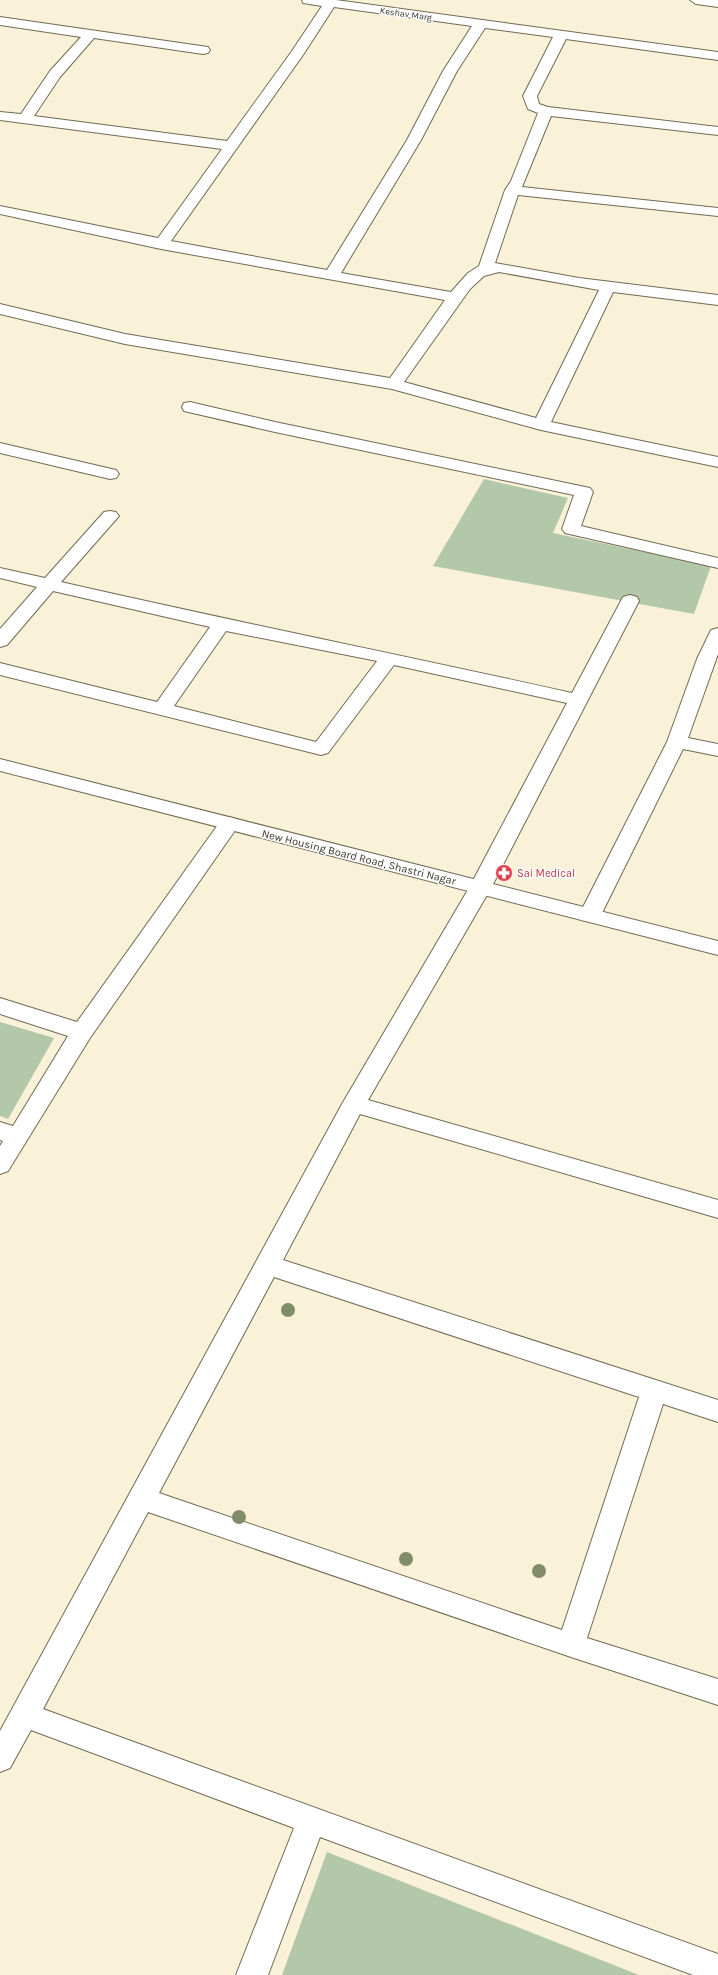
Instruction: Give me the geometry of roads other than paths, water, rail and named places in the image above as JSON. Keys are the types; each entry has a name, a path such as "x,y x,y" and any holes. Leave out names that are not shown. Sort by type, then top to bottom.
{"street":[{"name":"Keshav Marg","path":"308,0 480,25 718,56"},
{"path":"696,0 718,3"},
{"path":"161,244 298,52 330,3"},
{"path":"0,21 203,50"},
{"path":"330,276 414,140 450,71 480,25"},
{"path":"25,119 55,74 90,35"},
{"path":"562,35 530,96 533,106 546,111 718,131"},
{"path":"486,268 512,190 518,181 546,111"},
{"path":"0,116 231,146"},
{"path":"512,190 718,212"},
{"path":"0,210 161,244 330,276 455,297"},
{"path":"394,384 455,297 476,273 486,268 499,267 579,283 718,300"},
{"path":"541,425 608,287"},
{"path":"0,309 125,338 394,384 541,425 718,462"},
{"path":"190,407 275,427 584,492 571,528 718,563"},
{"path":"0,448 110,474"},
{"path":"0,641 110,516"},
{"path":"0,573 221,624 389,658 578,700"},
{"path":"0,1759 142,1499 354,1104 480,888 630,601"},
{"path":"162,709 221,624"},
{"path":"590,916 677,742 706,659 718,634"},
{"path":"0,669 320,749 389,658"},
{"path":"677,742 718,750"},
{"name":"New Housing Board Road, Shastri Nagar","path":"0,765 718,948"},
{"path":"0,1165 9,1134 229,824"},
{"path":"0,1006 82,1032"},
{"path":"354,1104 718,1209"},
{"path":"268,1265 718,1412"},
{"path":"571,1645 654,1391"},
{"path":"142,1499 571,1645 718,1692"},
{"path":"24,1715 718,1969"},
{"path":"252,1975 312,1820"}],"place":[{"name":"Sai Medical","path":"504,873"}]}
